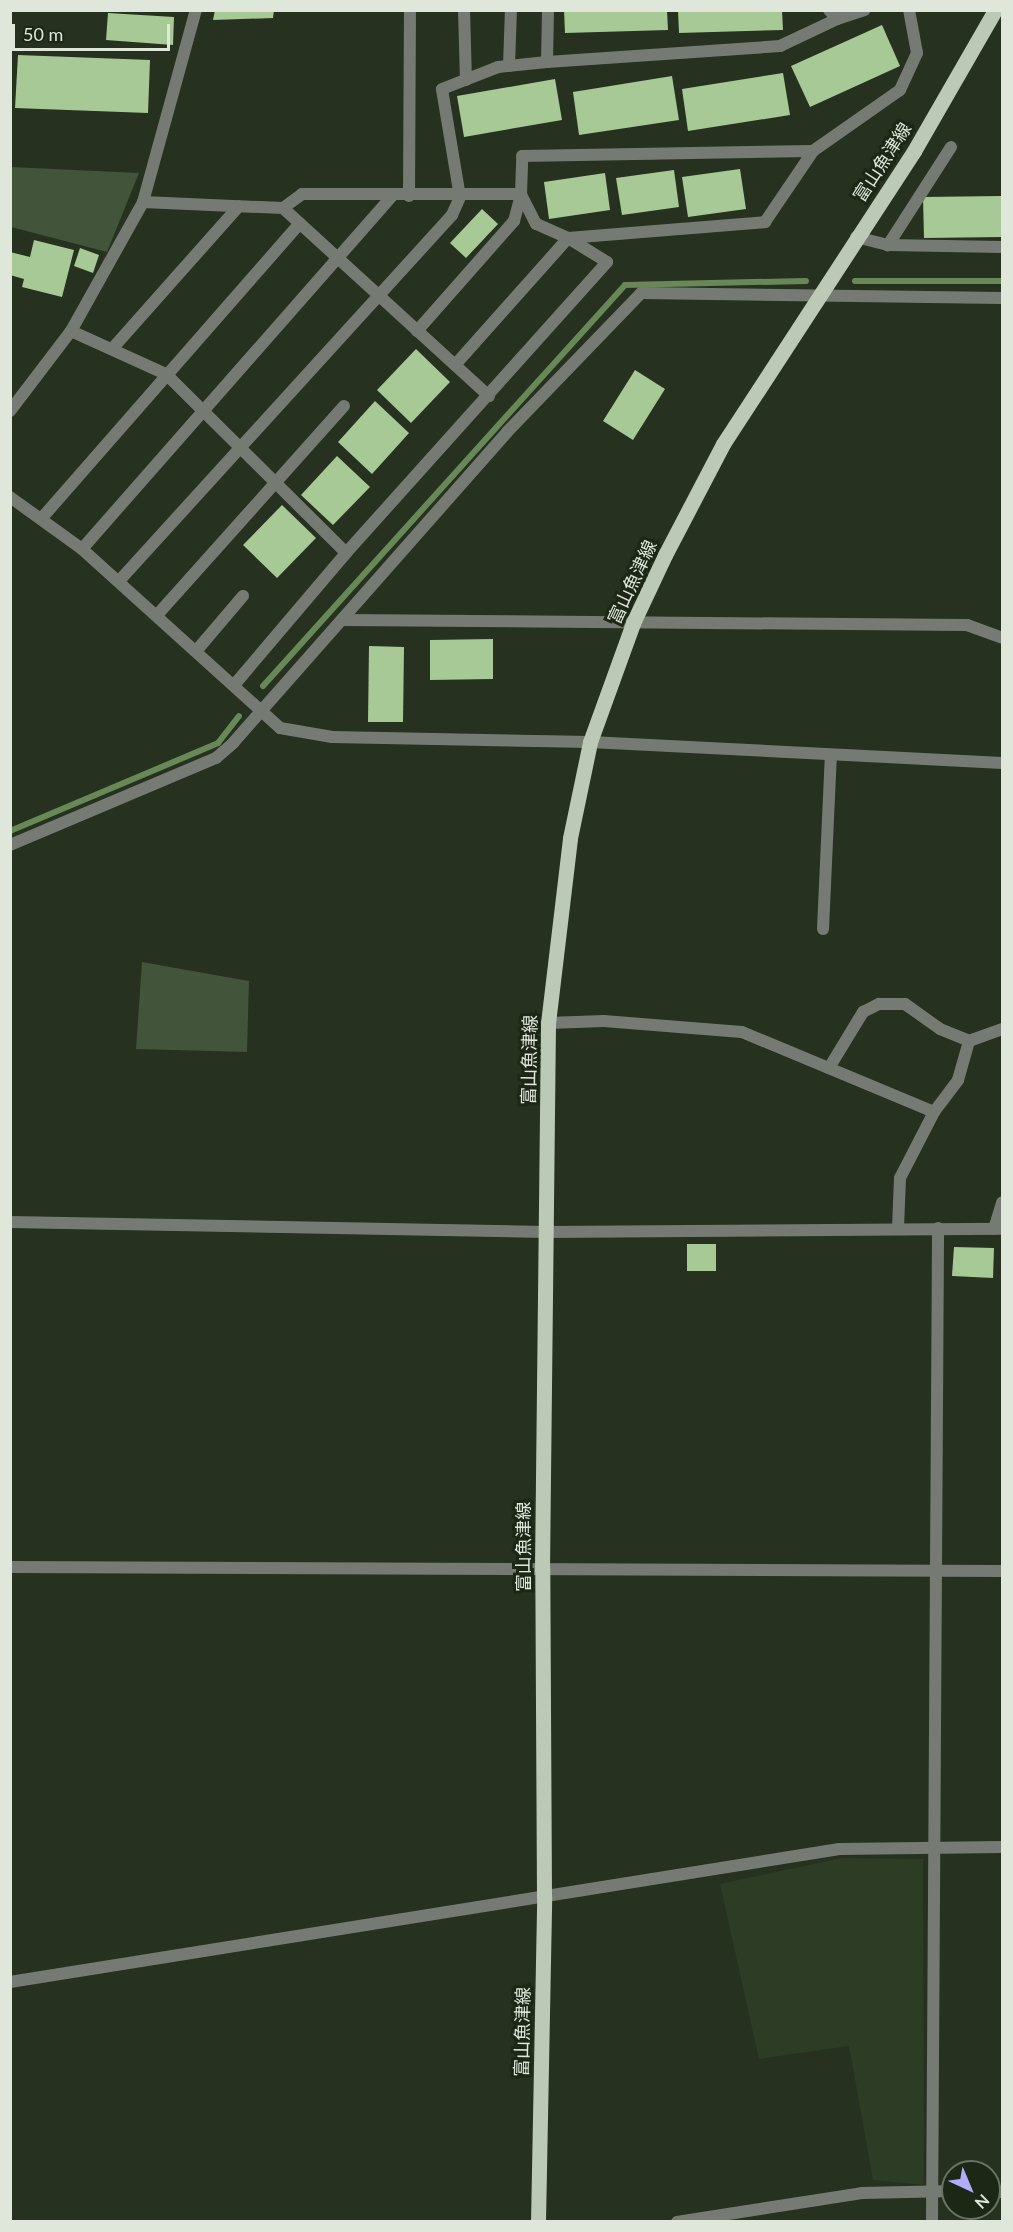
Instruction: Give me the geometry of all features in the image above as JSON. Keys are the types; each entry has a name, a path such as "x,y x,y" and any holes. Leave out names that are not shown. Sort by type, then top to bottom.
{"main road":[{"name":"富山魚津線","path":"538,2222 544,1897 542,1569 548,1023 570,838 590,742 633,623 723,444 816,298 914,151 995,10"}],"street":[{"path":"10,411 71,331 143,202 196,10"},
{"path":"409,196 410,10"},
{"path":"464,10 466,80"},
{"path":"509,66 511,10"},
{"path":"548,10 548,62"},
{"path":"119,581 239,446 380,297 452,215 460,197 442,89 509,66 780,46 833,15 865,10"},
{"path":"455,365 568,238 765,222 813,151 900,90 916,53 909,10"},
{"path":"888,245 951,147"},
{"path":"417,331 514,221 521,194 522,156 813,151"},
{"path":"143,202 284,208 302,194 460,197 521,194"},
{"path":"236,684 346,553 607,262 568,238 536,224 521,194"},
{"path":"82,549 203,410 339,260 392,196"},
{"path":"112,349 238,206"},
{"path":"284,208 489,396"},
{"path":"41,519 300,223"},
{"path":"856,237 888,245 1002,247"},
{"path":"10,845 216,758 262,713 507,432 641,293 816,298 1002,298"},
{"path":"71,331 166,374 346,553"},
{"path":"158,614 344,406"},
{"path":"10,497 82,549 158,614 236,684 262,713 280,728 332,737 590,742 1002,763"},
{"path":"197,650 243,596"},
{"path":"343,620 967,625 1002,638"},
{"path":"822,929 831,756"},
{"path":"830,1068 863,1012 879,1004 905,1005 940,1029 969,1041 1002,1029"},
{"path":"548,1023 604,1021 714,1027 742,1032 934,1112"},
{"path":"898,1228 900,1178 934,1112 958,1080 969,1041"},
{"path":"10,1222 546,1232 998,1229 1002,1202"},
{"path":"932,2222 933,1570 938,1228"},
{"path":"10,1567 1002,1571"},
{"path":"10,1982 839,1849 1002,1847"},
{"path":"677,2222 862,2193 941,2191"}],"shaded area":[{"path":"10,167 139,173 107,252 11,227"},
{"path":"142,962 249,981 247,1052 136,1049"},
{"path":"842,1858 923,1859 924,2185 873,2180 849,2046 759,2059 720,1884"}],"building":[{"path":"215,10 274,10 273,18 213,20"},
{"path":"564,10 667,10 668,30 565,33"},
{"path":"678,10 782,10 783,30 679,33"},
{"path":"108,13 174,17 173,45 106,40"},
{"path":"882,25 900,66 810,107 791,66"},
{"path":"18,55 150,60 148,113 15,108"},
{"path":"783,73 790,115 688,131 682,89"},
{"path":"672,76 679,120 579,135 573,92"},
{"path":"555,79 562,120 464,137 457,96"},
{"path":"740,169 746,209 688,217 682,177"},
{"path":"674,170 679,207 622,215 616,178"},
{"path":"605,173 610,210 549,219 544,182"},
{"path":"1002,196 1002,237 924,238 923,197"},
{"path":"482,209 498,224 466,258 450,243"},
{"path":"34,240 74,250 62,297 22,287 24,279 10,275 10,252 30,257"},
{"path":"80,248 99,255 93,273 74,266"},
{"path":"416,349 450,382 411,423 377,390"},
{"path":"635,370 665,389 633,440 603,421"},
{"path":"375,401 409,433 372,474 338,442"},
{"path":"337,456 370,487 333,525 301,495"},
{"path":"282,505 316,538 277,578 243,545"},
{"path":"493,639 493,679 430,680 430,640"},
{"path":"369,646 404,647 403,722 368,722"},
{"path":"687,1244 716,1244 716,1271 687,1271"},
{"path":"954,1247 994,1248 993,1278 952,1276"}],"waterway":[{"path":"263,686 625,285 806,281"},
{"path":"855,281 1002,281"},
{"path":"10,831 218,743 239,716"}]}
